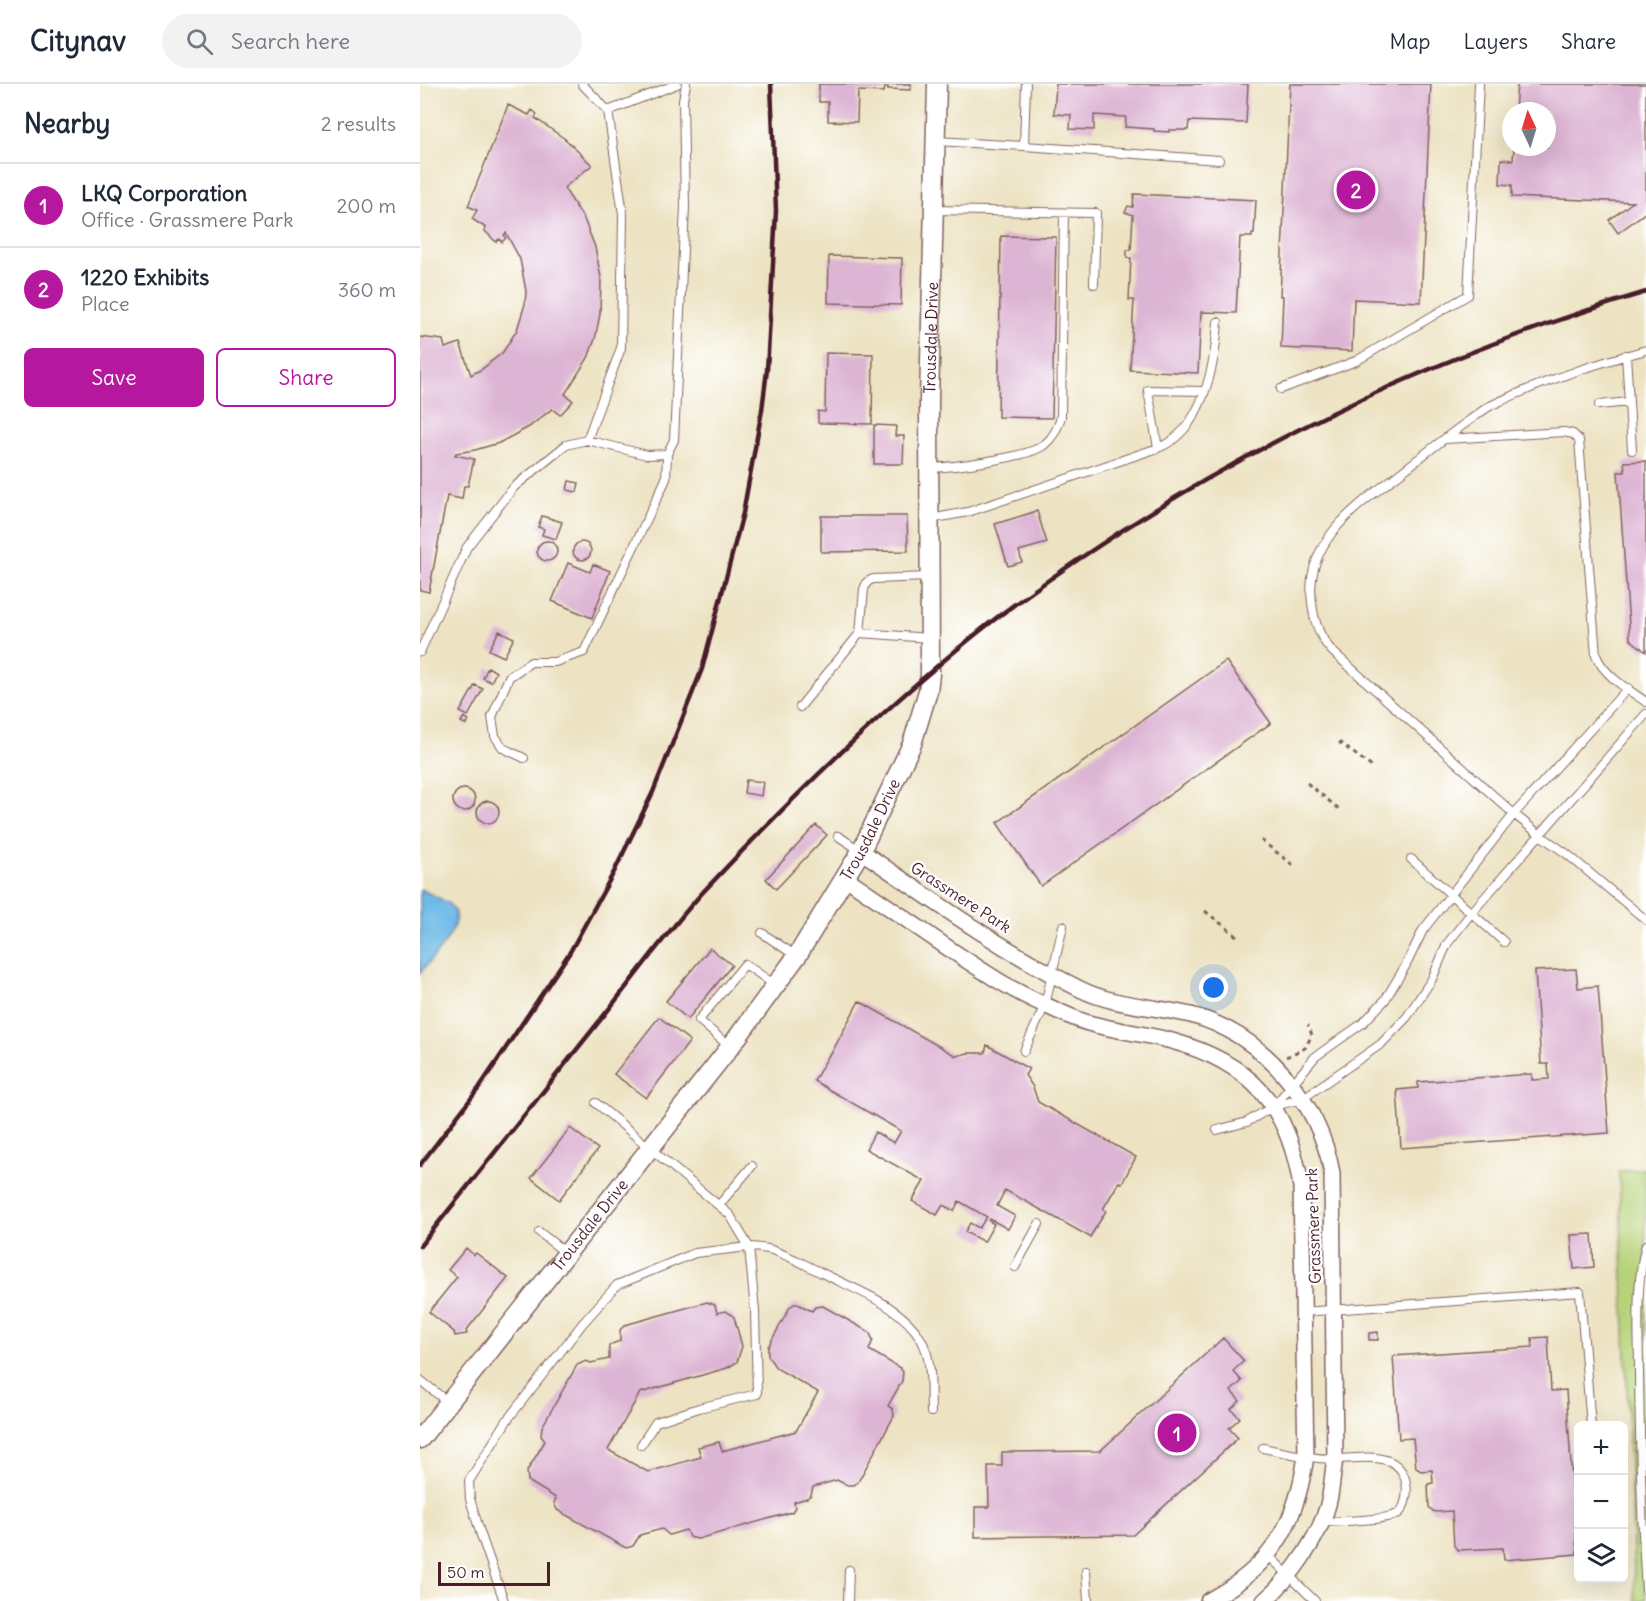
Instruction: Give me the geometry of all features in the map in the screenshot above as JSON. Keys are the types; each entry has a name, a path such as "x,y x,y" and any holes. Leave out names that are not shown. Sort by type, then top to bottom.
{"street":[{"name":"Trousdale Drive","path":"420,1439 730,1047 797,956 861,851 912,744 928,691 930,638 928,468 937,84"},
{"name":"Grassmere Park","path":"861,851 995,941 1084,992 1123,1003 1169,1010 1217,1024 1241,1038 1272,1061 1315,1119 1332,1173 1335,1459 1330,1497 1303,1557 1264,1601"},
{"name":"Grassmere Park","path":"846,878 986,972 1045,1005 1090,1023 1171,1041 1201,1051 1233,1066 1262,1092 1274,1106 1286,1127 1297,1162 1301,1186 1306,1456 1302,1488 1279,1541 1268,1555 1237,1584 1208,1601"}],"lane":[{"path":"582,84 608,111 623,214 621,348 587,440"},
{"path":"608,111 677,84"},
{"path":"524,758 503,748 495,736 492,717 509,677 531,662 555,662 584,652 666,479 667,454 674,440 679,367 685,207 683,100 686,84"},
{"path":"1024,146 1026,84"},
{"path":"1281,389 1356,361 1468,294 1479,84"},
{"path":"935,140 1219,160"},
{"path":"933,210 1096,213 1094,284"},
{"path":"928,468 964,466 1033,450 1044,445 1057,429 1060,417 1064,213"},
{"path":"928,520 968,512 1169,443 1181,434 1195,412 1204,391 1215,359 1218,322"},
{"path":"1646,350 1557,378 1490,406 1444,439 1331,531 1317,556 1311,581 1313,617 1333,652 1514,814 1567,854 1646,920"},
{"path":"1626,355 1632,450"},
{"path":"1158,448 1149,390 1204,391"},
{"path":"1599,405 1629,402"},
{"path":"1444,439 1564,432 1573,434 1579,440 1596,655 1600,665 1646,702"},
{"path":"420,652 467,547 514,487 566,445 587,440 647,455 667,454"},
{"path":"800,707 860,633 864,589 867,582 873,579 929,578"},
{"path":"860,633 930,638"},
{"path":"1274,1106 1315,1057 1363,1023 1385,1000 1423,930 1451,894 1514,814 1628,688"},
{"path":"1217,1130 1247,1122 1274,1106 1302,1099 1381,1044 1407,1017 1432,979 1448,944 1472,912 1646,714"},
{"path":"838,836 861,851"},
{"path":"1411,858 1504,942"},
{"path":"1024,1051 1045,1005 1063,926"},
{"path":"762,933 797,956"},
{"path":"730,1047 699,1020 745,964 775,985"},
{"path":"596,1103 719,1205 736,1223 749,1247 757,1394 699,1408 656,1422 641,1445"},
{"path":"719,1205 752,1167"},
{"path":"1015,1268 1039,1224"},
{"path":"539,1232 566,1253"},
{"path":"1646,1245 1642,1267 1639,1324 1641,1513 1646,1590"},
{"path":"504,1601 470,1499 469,1481 508,1419 617,1285 695,1253 749,1247 767,1249 786,1255 881,1303 902,1317 915,1331 926,1353 930,1373 931,1412"},
{"path":"1303,1312 1580,1292 1591,1421"},
{"path":"420,1380 449,1403"},
{"path":"1263,1448 1335,1459 1366,1457 1391,1462 1400,1468 1405,1477 1406,1500 1400,1511 1392,1516 1320,1522"},
{"path":"1268,1555 1315,1601"},
{"path":"848,1601 849,1570"},
{"path":"1086,1571 1088,1601"}],"path":[{"path":"1340,742 1372,767"},
{"path":"1307,783 1339,809"},
{"path":"1261,840 1294,866"},
{"path":"1205,911 1238,937"},
{"path":"1282,1053 1285,1058 1305,1048 1312,1035 1308,1025"}],"green space":[{"path":"1646,1169 1646,1601 1635,1601 1619,1171"}],"water":[{"path":"420,889 450,905 455,912 455,921 447,940 420,973"}],"building":[{"path":"819,84 911,84 911,90 885,87 884,92 858,91 857,122 828,121 828,102 819,102"},
{"path":"1056,84 1248,84 1246,123 1189,121 1188,130 1169,130 1169,132 1125,127 1126,117 1094,115 1094,130 1070,129 1071,115 1054,114"},
{"path":"1290,84 1431,84 1421,302 1354,299 1352,351 1281,348 1283,296 1280,296"},
{"path":"1517,84 1646,84 1646,212 1618,233 1609,220 1633,202 1512,197 1512,185 1500,184 1501,159 1513,160 1513,156 1556,156 1556,102 1516,102"},
{"path":"508,105 529,115 532,110 537,114 535,118 565,139 592,165 564,188 584,219 595,247 601,278 600,314 588,358 565,394 573,401 560,415 552,409 529,427 499,443 456,453 455,455 474,459 468,486 464,486 462,499 447,496 429,592 420,590 420,337 443,340 445,348 460,343 471,375 503,352 517,330 525,304 526,291 520,259 506,233 504,235 506,238 502,242 499,239 496,242 484,230 486,228 472,219 477,210 468,206"},
{"path":"1134,194 1256,200 1254,234 1252,237 1240,237 1236,313 1201,312 1198,373 1130,370 1134,300 1129,300 1131,258 1127,258 1127,250 1131,250 1133,215 1125,212 1128,206 1133,207"},
{"path":"1001,236 1056,237 1052,418 998,417"},
{"path":"829,256 902,258 901,305 828,303"},
{"path":"826,353 873,354 872,424 818,423 818,411 825,412"},
{"path":"874,425 896,426 895,436 904,436 903,464 874,464"},
{"path":"1646,461 1646,652 1630,639 1618,472 1625,472 1624,462"},
{"path":"569,481 579,483 577,492 567,490"},
{"path":"1037,511 1047,543 1019,551 1022,562 1008,566 995,524"},
{"path":"542,516 562,522 556,539 542,535 544,529 538,527"},
{"path":"821,516 907,516 908,551 821,552"},
{"path":"547,541 554,544 557,551 554,558 547,561 540,558 537,551 540,544"},
{"path":"582,542 588,545 591,551 588,557 582,560 576,557 573,551 576,545"},
{"path":"568,563 590,572 593,564 610,571 592,618 552,601"},
{"path":"499,631 514,638 504,657 489,650"},
{"path":"1226,661 1271,723 1041,886 997,823"},
{"path":"488,667 496,672 491,682 483,678"},
{"path":"475,685 483,689 468,716 460,712"},
{"path":"464,717 469,720 467,725 461,722"},
{"path":"746,780 763,782 761,796 744,793"},
{"path":"464,789 472,792 475,800 472,808 464,811 456,808 453,800 456,792"},
{"path":"488,801 496,804 499,812 496,820 488,823 480,820 477,812 480,804"},
{"path":"816,825 827,835 776,889 766,879"},
{"path":"710,948 732,965 688,1019 666,1001"},
{"path":"1576,969 1578,988 1598,986 1609,1133 1401,1148 1397,1090 1418,1088 1418,1082 1532,1074 1532,1080 1549,1079 1548,1064 1541,1064 1535,971"},
{"path":"859,1001 956,1056 985,1053 987,1045 1029,1069 1025,1075 1033,1087 1038,1102 1136,1157 1122,1183 1119,1182 1103,1209 1106,1211 1090,1237 1005,1190 997,1206 1015,1216 1008,1229 990,1219 989,1221 994,1224 984,1242 965,1232 970,1223 979,1228 987,1217 959,1201 954,1211 943,1205 937,1215 912,1201 924,1181 866,1149 875,1132 894,1143 901,1131 814,1081"},
{"path":"659,1017 690,1041 646,1098 614,1074"},
{"path":"570,1128 598,1149 559,1200 531,1178"},
{"path":"1592,1234 1594,1267 1574,1269 1571,1235"},
{"path":"466,1248 508,1278 466,1331 467,1334 455,1336 454,1332 429,1312 457,1277 448,1270"},
{"path":"707,1302 715,1305 717,1313 726,1311 734,1317 742,1346 737,1362 727,1368 640,1393 608,1450 648,1472 701,1457 698,1447 719,1442 722,1451 796,1431 818,1392 776,1368 768,1356 768,1347 790,1307 794,1304 812,1311 815,1307 823,1306 869,1332 873,1340 869,1350 903,1372 902,1381 888,1406 893,1409 894,1416 858,1482 854,1485 847,1485 837,1480 813,1487 811,1495 794,1502 795,1507 792,1512 698,1539 689,1537 686,1530 669,1535 662,1529 640,1535 633,1546 626,1548 557,1510 554,1503 556,1498 528,1481 527,1471 545,1441 541,1436 542,1427 577,1365 586,1361 591,1363 609,1359 609,1345 620,1341 620,1330 625,1325"},
{"path":"1378,1332 1378,1340 1369,1340 1369,1333"},
{"path":"1548,1337 1551,1391 1566,1390 1574,1509 1574,1554 1504,1560 1503,1548 1458,1550 1454,1546 1452,1511 1436,1512 1429,1507 1428,1484 1433,1483 1432,1470 1421,1471 1416,1468 1413,1438 1399,1439 1393,1356 1533,1347 1532,1338"},
{"path":"1223,1338 1244,1361 1233,1371 1242,1381 1231,1391 1240,1401 1231,1409 1240,1418 1229,1428 1238,1438 1133,1535 975,1537 975,1507 989,1507 988,1466 1002,1466 1002,1452 1100,1451"}],"railway":[{"path":"420,1165 479,1088 570,952 614,872 653,792 702,669 743,513 767,370 776,211 771,84"},
{"path":"420,1246 667,934 704,891 769,823 870,726 988,624 1066,568 1146,516 1213,475 1282,438 1352,403 1424,372 1571,316 1646,292"}],"place":[{"name":"1220 Exhibits","path":"1356,190"},
{"name":"LKQ Corporation","path":"1177,1433"}]}
